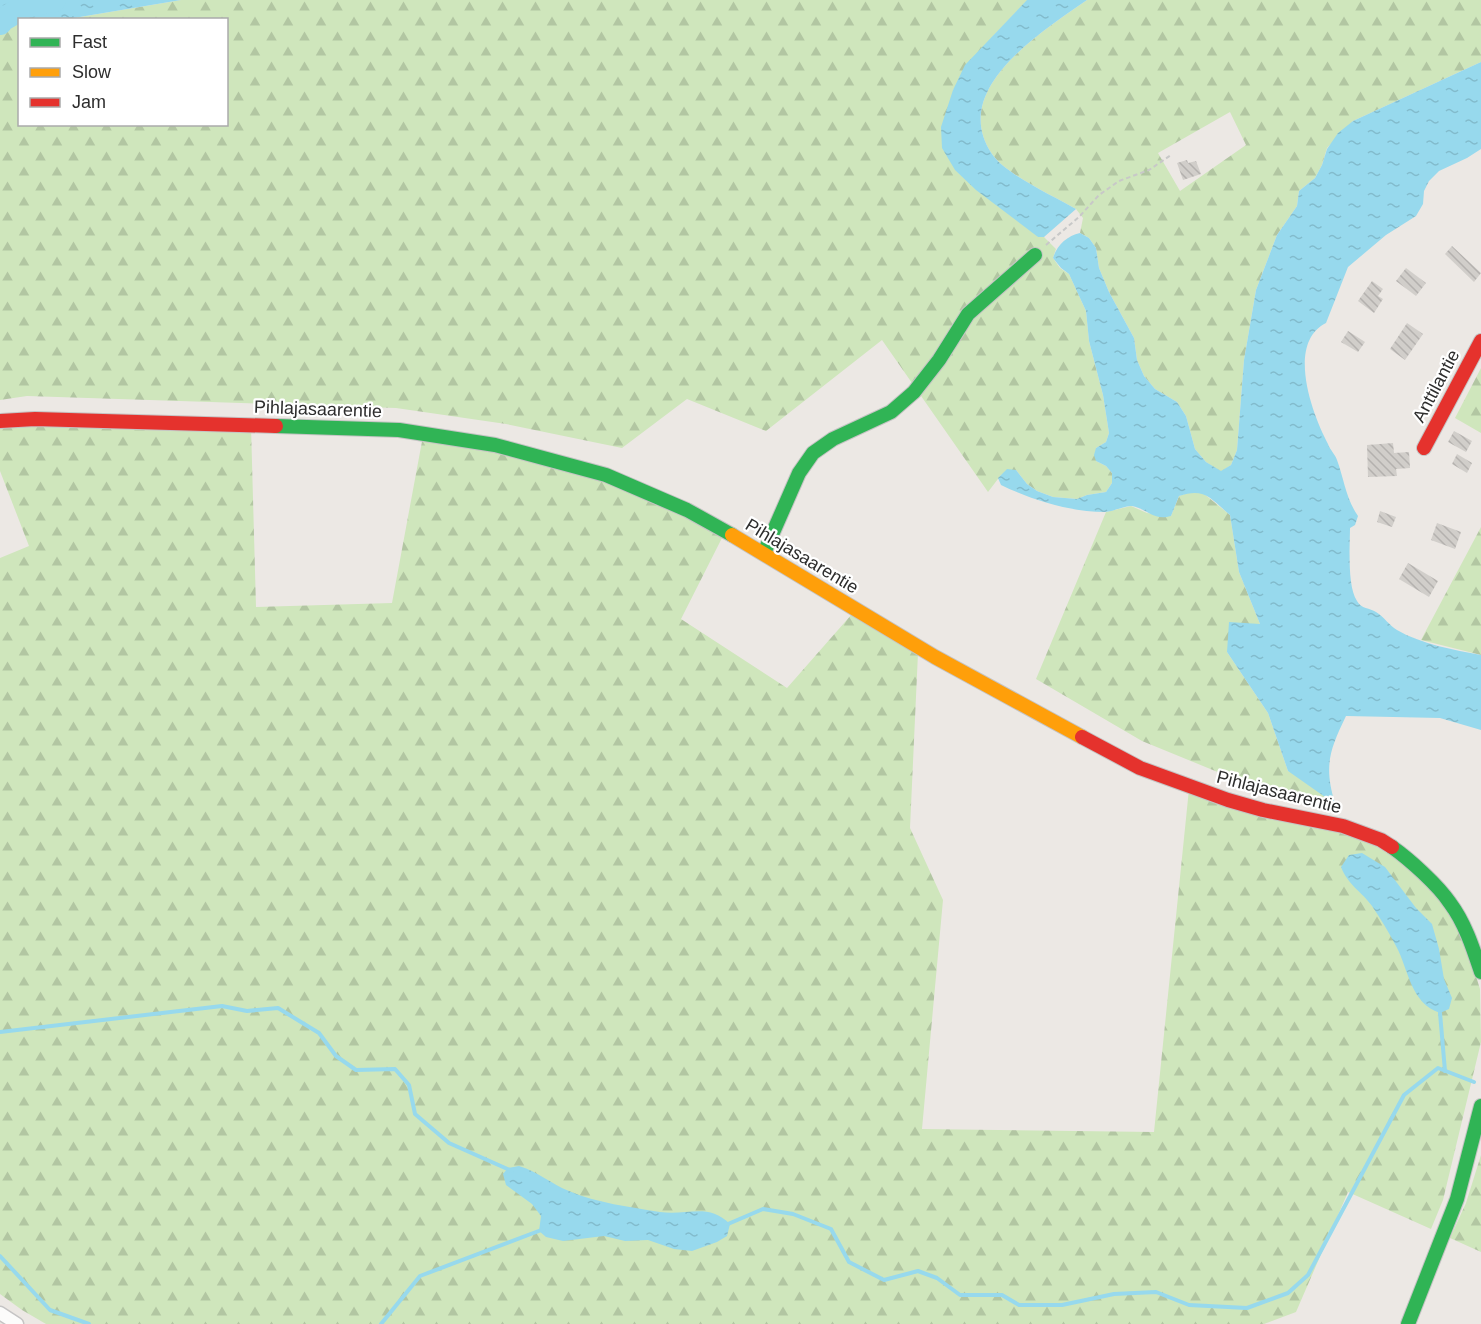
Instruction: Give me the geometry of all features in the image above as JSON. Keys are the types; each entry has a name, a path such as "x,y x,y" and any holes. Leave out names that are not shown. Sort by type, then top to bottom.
{"street":[{"path":"764,553 799,472 813,453 833,439 891,412 914,392 939,360 968,314 1035,255"},
{"name":"Anttilantie","path":"1424,448 1481,341"},
{"name":"Pihlajasaarentie","path":"0,422 35,419 399,430 495,445 606,475 687,510 764,553 935,657 1140,768 1228,800 1263,810 1343,826 1381,840 1407,857 1449,902 1471,942 1481,972"},
{"path":"1408,1324 1457,1199 1481,1106"},
{"path":"0,1312 17,1324"}],"path":[{"path":"1035,255 1079,217 1099,195 1119,181 1149,170 1172,155"}],"green space":[{"path":"181,0 1028,0 994,35 953,90 1038,237 1044,237 1056,249 1053,258 1060,268 1069,274 1086,311 1089,341 1103,395 1109,433 1106,442 1096,448 1096,461 1106,466 1112,473 1112,483 1106,492 1077,499 1053,497 1027,484 1016,470 1001,475 988,492 882,340 766,431 687,399 622,448 506,424 396,408 27,396 0,400 0,23 2,20 18,24 18,126 228,126 228,18 74,18"},
{"path":"1087,0 1481,0 1481,62 1353,121 1327,148 1315,178 1299,191 1297,206 1277,235 1256,290 1244,360 1237,450 1231,465 1221,472 1206,462 1195,449 1186,416 1177,402 1155,389 1144,376 1137,360 1134,338 1099,268 1096,248 1089,238 1080,233 1083,218 1076,209 1018,177 998,162 982,130 982,107 991,85 1007,64 1047,28","holes":["1230,112 1246,145 1180,191 1158,153"]},
{"path":"1481,368 1481,433 1455,418"},
{"path":"0,421 251,426 256,607 392,603 423,436 606,477 724,534 681,619 787,688 852,614 918,653 910,828 943,900 922,1129 1154,1132 1189,789 1376,839 1425,879 1462,932 1480,989 1481,1042 1443,1200 1431,1229 1348,1192 1296,1312 1264,1324 46,1324 0,1294 0,558 29,546 0,471"},
{"path":"1190,492 1203,493 1230,515 1239,572 1260,624 1227,652 1268,713 1288,771 1329,783 1335,804 1225,775 1142,741 1036,679 1106,512 1131,506 1147,513 1171,516 1179,496"},
{"path":"1481,527 1481,655 1421,640"},
{"path":"1481,1155 1481,1252 1450,1238 1466,1203"}],"water":[{"path":"0,0 181,0 74,18 18,18 18,24 0,20"},
{"path":"1027,0 1087,0 1047,28 1006,64 991,85 982,107 982,130 998,162 1018,177 1076,209 1044,237 1038,237 976,190 955,170 942,148 941,127 953,90 965,65"},
{"path":"1481,62 1481,149 1439,171 1429,181 1424,191 1423,204 1416,216 1386,235 1348,267 1326,323 1314,333 1307,346 1305,362 1306,380 1315,415 1336,458 1348,496 1358,516 1355,525 1350,528 1350,576 1357,601 1363,607 1382,616 1394,628 1406,635 1438,646 1481,655 1481,730 1440,718 1346,716 1330,759 1330,779 1335,804 1288,771 1268,713 1227,652 1229,622 1260,624 1239,572 1230,515 1207,496 1195,493 1179,496 1171,516 1165,517 1155,516 1132,506 1105,512 1078,510 1025,496 1001,485 998,478 1007,469 1016,470 1027,484 1037,491 1053,497 1077,499 1106,492 1112,483 1112,473 1106,466 1096,461 1094,455 1096,448 1106,442 1109,433 1103,395 1089,341 1086,311 1069,274 1053,258 1063,242 1080,233 1089,238 1096,248 1099,268 1134,338 1137,360 1144,376 1155,389 1177,402 1186,416 1195,449 1206,462 1221,471 1231,465 1237,450 1244,360 1256,290 1277,235 1297,206 1299,191 1315,178 1327,149 1338,133 1353,121"},
{"path":"1362,853 1385,867 1416,908 1432,924 1444,979 1452,998 1449,1009 1440,1013 1422,1002 1416,994 1396,946 1382,921 1344,873 1341,867 1349,855"},
{"path":"519,1166 569,1191 602,1202 670,1213 697,1211 714,1213 730,1224 727,1236 692,1251 674,1249 648,1240 625,1241 604,1236 563,1241 546,1237 539,1231 541,1216 532,1204 506,1185 503,1174 508,1168"}],"building":[{"path":"1187,160 1188,163 1196,161 1201,174 1183,180 1177,163"},
{"path":"1452,246 1481,273 1474,282 1445,254"},
{"path":"1406,268 1426,283 1416,296 1396,281"},
{"path":"1372,281 1383,289 1378,296 1383,299 1374,313 1358,301"},
{"path":"1407,323 1423,334 1405,360 1390,349"},
{"path":"1348,331 1365,342 1358,352 1341,342"},
{"path":"1454,431 1472,441 1466,452 1448,442"},
{"path":"1393,443 1394,453 1409,452 1410,468 1396,469 1397,476 1368,477 1367,445"},
{"path":"1457,454 1472,463 1467,473 1452,464"},
{"path":"1380,511 1396,517 1392,527 1377,522"},
{"path":"1437,523 1461,532 1455,549 1431,540"},
{"path":"1408,563 1438,581 1429,597 1399,579"}],"waterway":[{"path":"0,23 26,6 54,0"},
{"path":"0,1032 222,1006 247,1011 278,1008 319,1033 336,1056 356,1070 395,1069 409,1085 415,1114 449,1143 512,1171"},
{"path":"1440,1013 1445,1071"},
{"path":"728,1224 763,1209 793,1214 831,1229 849,1262 884,1280 918,1271 937,1278 960,1295 1002,1295 1019,1305 1062,1305 1114,1294 1156,1292 1189,1305 1247,1308 1288,1293 1308,1275 1404,1095 1438,1068 1474,1082"},
{"path":"381,1324 420,1276 544,1229"},
{"path":"0,1256 50,1310 89,1324"}],"traffic: fast":[{"path":"764,553 799,473 813,453 833,439 891,412 914,392 939,360 968,314 1035,255"},
{"path":"276,426 399,430 495,445 606,475 687,510 732,535"},
{"path":"1392,847 1423,873 1450,903 1464,927 1481,972"},
{"path":"1408,1324 1457,1199 1481,1106"}],"traffic: slow":[{"path":"732,535 935,657 1082,737"}],"traffic: jam":[{"path":"1424,448 1481,341"},
{"path":"0,421 35,419 276,426"},
{"path":"1082,737 1140,768 1228,800 1263,810 1343,826 1381,840 1392,847"}]}
